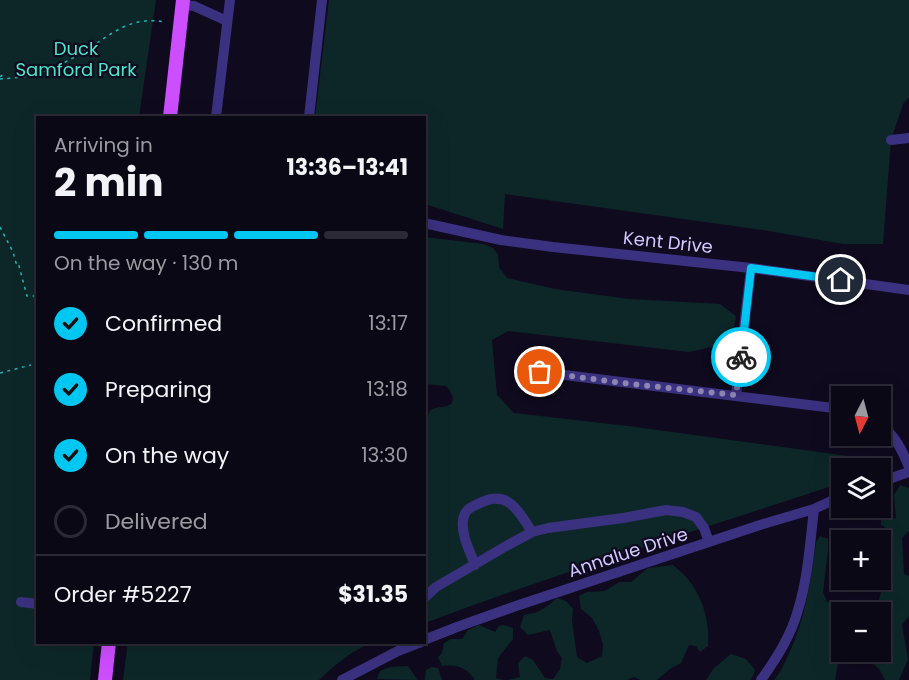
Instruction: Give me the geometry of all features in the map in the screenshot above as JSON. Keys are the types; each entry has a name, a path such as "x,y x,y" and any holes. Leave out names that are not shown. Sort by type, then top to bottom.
{"main road":[{"path":"170,116 182,2"},
{"path":"105,680 109,644"}],"street":[{"path":"216,116 230,0"},
{"path":"309,116 322,0"},
{"path":"182,2 227,21"},
{"path":"891,140 909,138"},
{"name":"Kent Drive","path":"426,223 501,240 751,268 909,290"},
{"path":"736,395 751,268"},
{"path":"540,372 831,408"},
{"path":"891,434 898,443 909,467"},
{"path":"891,478 909,472"},
{"path":"475,565 464,535 463,518 467,509 492,498 505,501 516,507 531,532"},
{"name":"Annalue Drive","path":"426,639 516,606 814,509 831,501"},
{"path":"761,680 786,641 798,612 805,581 814,509"},
{"path":"426,596 436,587 531,532 548,528 666,510 683,512 696,517 704,528 709,542"},
{"path":"21,602 36,604"},
{"name":"Annalue Drive","path":"342,680 415,644"}],"path":[{"path":"0,78 43,73 68,61 122,27 153,20 165,22"},
{"path":"0,78 4,74"},
{"path":"0,227 18,262 27,296 36,296"},
{"path":"0,373 31,365"}],"green space":[{"name":"Duck Samford Park","path":"0,0 156,0 139,116 36,116 36,644 94,644 90,680 0,680"},
{"path":"329,0 909,0 909,97 903,104 891,140 883,244 843,244 769,231 505,194 503,229 426,204 426,116 315,116"},
{"path":"426,237 483,244 493,248 498,254 499,267 507,278 555,289 629,299 720,304 736,316 731,333 726,339 714,346 689,352 508,331 492,340 497,395 514,413 865,458 831,458 831,486 580,568 426,623 426,423 431,410 447,406 452,402 451,394 446,386 426,384"},
{"path":"900,485 909,488 909,531 902,538 904,574 909,576 909,616 902,625 908,659 899,680 885,680 872,662 891,662 891,602 878,602 882,590 891,590 891,530 881,525 881,518 896,518 894,495"},
{"path":"820,536 828,539 823,592 827,602 831,602 831,662 842,662 838,664 835,680 774,680 788,656 799,628 816,542"},
{"path":"673,565 693,585 704,610 708,628 708,646 700,652 696,646 689,645 681,663 657,680 641,680 634,677 627,680 508,680 520,677 518,663 525,656 533,660 545,678 553,679 560,669 562,658 557,651 550,630 528,635 520,627 524,615 542,610 557,598 566,601 573,609 572,621 577,657 587,663 602,656 603,644 592,618 581,609 579,596 587,592 605,591 619,582 631,582 648,568"},
{"path":"479,625 495,632 499,626 503,625 513,628 513,639 498,658 496,678 503,680 474,680 471,674 460,667 442,666 438,657 442,653 444,643 451,639 462,639 468,630"},
{"path":"128,644 369,644 338,663 319,680 123,680"},
{"path":"731,654 746,659 755,670 751,680 706,680 714,668"},
{"path":"408,666 416,680 377,679 380,671 390,667"},
{"path":"432,667 438,668 442,680 425,680 426,670"}],"way so far":[{"path":"540,372 736,395 741,357"}],"route":[{"path":"741,357 751,268 841,280"}]}
